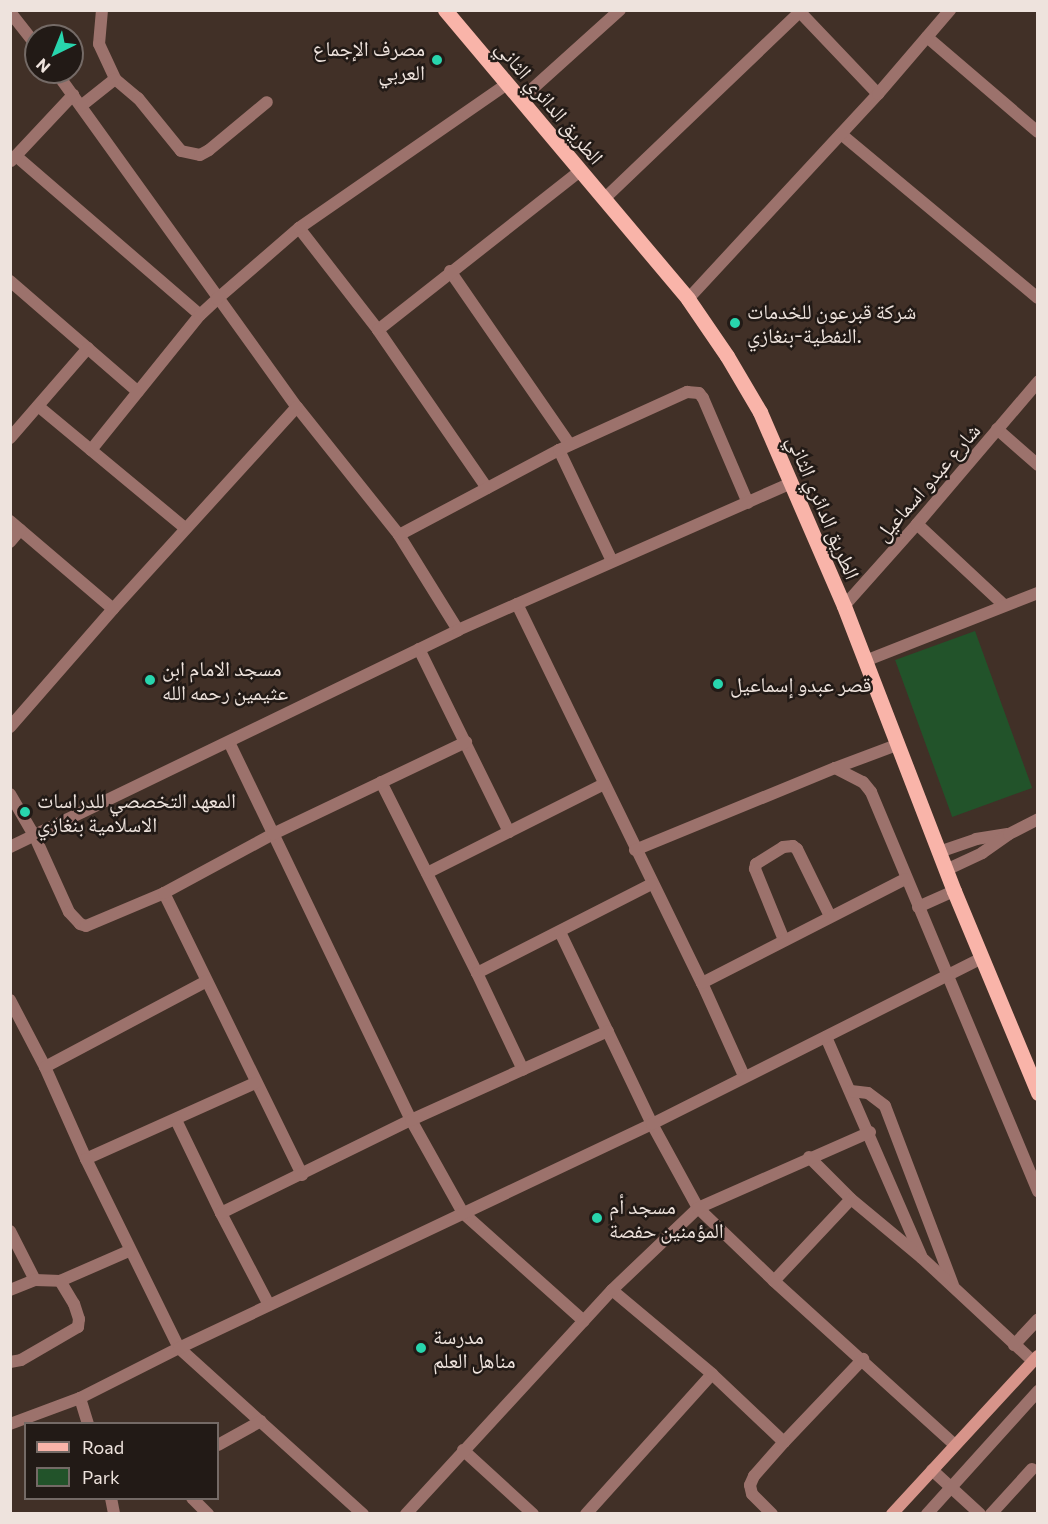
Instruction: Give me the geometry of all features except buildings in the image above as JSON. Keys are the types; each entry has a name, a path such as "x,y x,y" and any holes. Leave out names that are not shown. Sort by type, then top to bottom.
{"main road":[{"name":"الطريق الدائري الثاني","path":"445,10 688,299 727,356 760,412 844,606 954,891 1038,1093"},
{"path":"892,1514 1035,1358"}],"street":[{"path":"102,10 99,44 115,79 138,98 181,151 190,155 200,155 209,150 267,102"},
{"path":"521,99 620,10"},
{"path":"688,299 878,94 950,10"},
{"path":"604,199 799,11 878,94"},
{"path":"10,12 24,30"},
{"path":"927,38 1038,132"},
{"path":"81,106 115,79"},
{"path":"65,84 217,299 297,407 399,535 458,630"},
{"path":"91,450 200,315 217,299 299,228 507,84"},
{"path":"73,95 13,159 200,315"},
{"path":"841,134 1038,298"},
{"path":"378,330 450,271 580,171"},
{"path":"299,228 378,330 487,488"},
{"path":"450,271 564,448 612,561"},
{"path":"10,281 138,392"},
{"path":"10,438 88,348"},
{"name":"شارع عبدو اسماعيل","path":"844,606 1038,382"},
{"path":"399,535 564,448 687,392 699,393 724,443 748,502"},
{"path":"38,406 185,528"},
{"path":"10,728 185,528 297,407"},
{"path":"997,429 1038,465"},
{"path":"10,847 35,837 458,630 792,483"},
{"path":"917,524 1004,605"},
{"path":"10,542 15,526 113,609"},
{"path":"865,661 1038,593"},
{"path":"517,604 652,885 702,983 744,1076"},
{"path":"419,649 509,832"},
{"path":"229,742 411,1120 463,1213 584,1321"},
{"path":"10,794 35,837 69,912 80,924 86,926 164,893 273,834 466,742"},
{"path":"635,850 897,745"},
{"path":"835,768 863,782 871,792 905,879 949,976 1038,1191"},
{"path":"381,782 523,1070"},
{"path":"427,873 604,784"},
{"path":"946,870 982,853 1009,834 1038,819"},
{"path":"939,852 976,839 1009,834"},
{"path":"784,939 755,868 756,864 783,847 793,846 797,849 830,916"},
{"path":"702,983 905,879"},
{"path":"477,973 652,885"},
{"path":"918,907 954,891"},
{"path":"164,893 302,1175"},
{"path":"561,932 652,1124 698,1208 774,1281 863,1359 955,1445"},
{"path":"10,1424 80,1398 268,1305 652,1124 982,958"},
{"path":"45,1067 207,981"},
{"path":"10,1000 45,1067 129,1251 179,1348 363,1514"},
{"path":"221,1213 411,1120 608,1031"},
{"path":"826,1037 870,1132 922,1258"},
{"path":"86,1159 255,1083"},
{"path":"851,1091 868,1093 885,1106 955,1289"},
{"path":"176,1120 268,1305"},
{"path":"406,1514 612,1290 698,1208 870,1132"},
{"path":"809,1157 851,1199 922,1258 1014,1345 1035,1358"},
{"path":"774,1281 851,1199"},
{"path":"10,1231 35,1280"},
{"path":"10,1290 35,1280 60,1281 129,1251"},
{"path":"10,1362 21,1360 78,1327 79,1319 74,1304 60,1281"},
{"path":"612,1290 712,1374 784,1442"},
{"path":"1014,1345 1038,1319"},
{"path":"772,1514 752,1494 750,1485 754,1476 863,1359"},
{"path":"586,1514 712,1374"},
{"path":"927,1514 1038,1391"},
{"path":"80,1398 87,1422"},
{"path":"219,1444 261,1421"},
{"path":"463,1450 533,1514"},
{"path":"991,1514 1032,1469"},
{"path":"932,1470 980,1514"},
{"path":"194,1500 208,1514"}],"green space":[{"path":"975,631 1032,788 952,817 895,660"}],"place":[{"name":"مصرف الإجماع العربي","path":"437,60"},
{"name":"شركة قبرعون للخدمات النفطية-بنغازي.","path":"735,323"},
{"name":"مسجد الامام ابن عثيمين رحمه الله","path":"150,680"},
{"name":"قصر عبدو إسماعيل","path":"718,684"},
{"name":"المعهد التخصصي للدراسات الاسلامية بنغازي","path":"25,812"},
{"name":"مسجد أم المؤمنين حفصة","path":"597,1218"},
{"name":"مدرسة مناهل العلم","path":"421,1348"}]}
